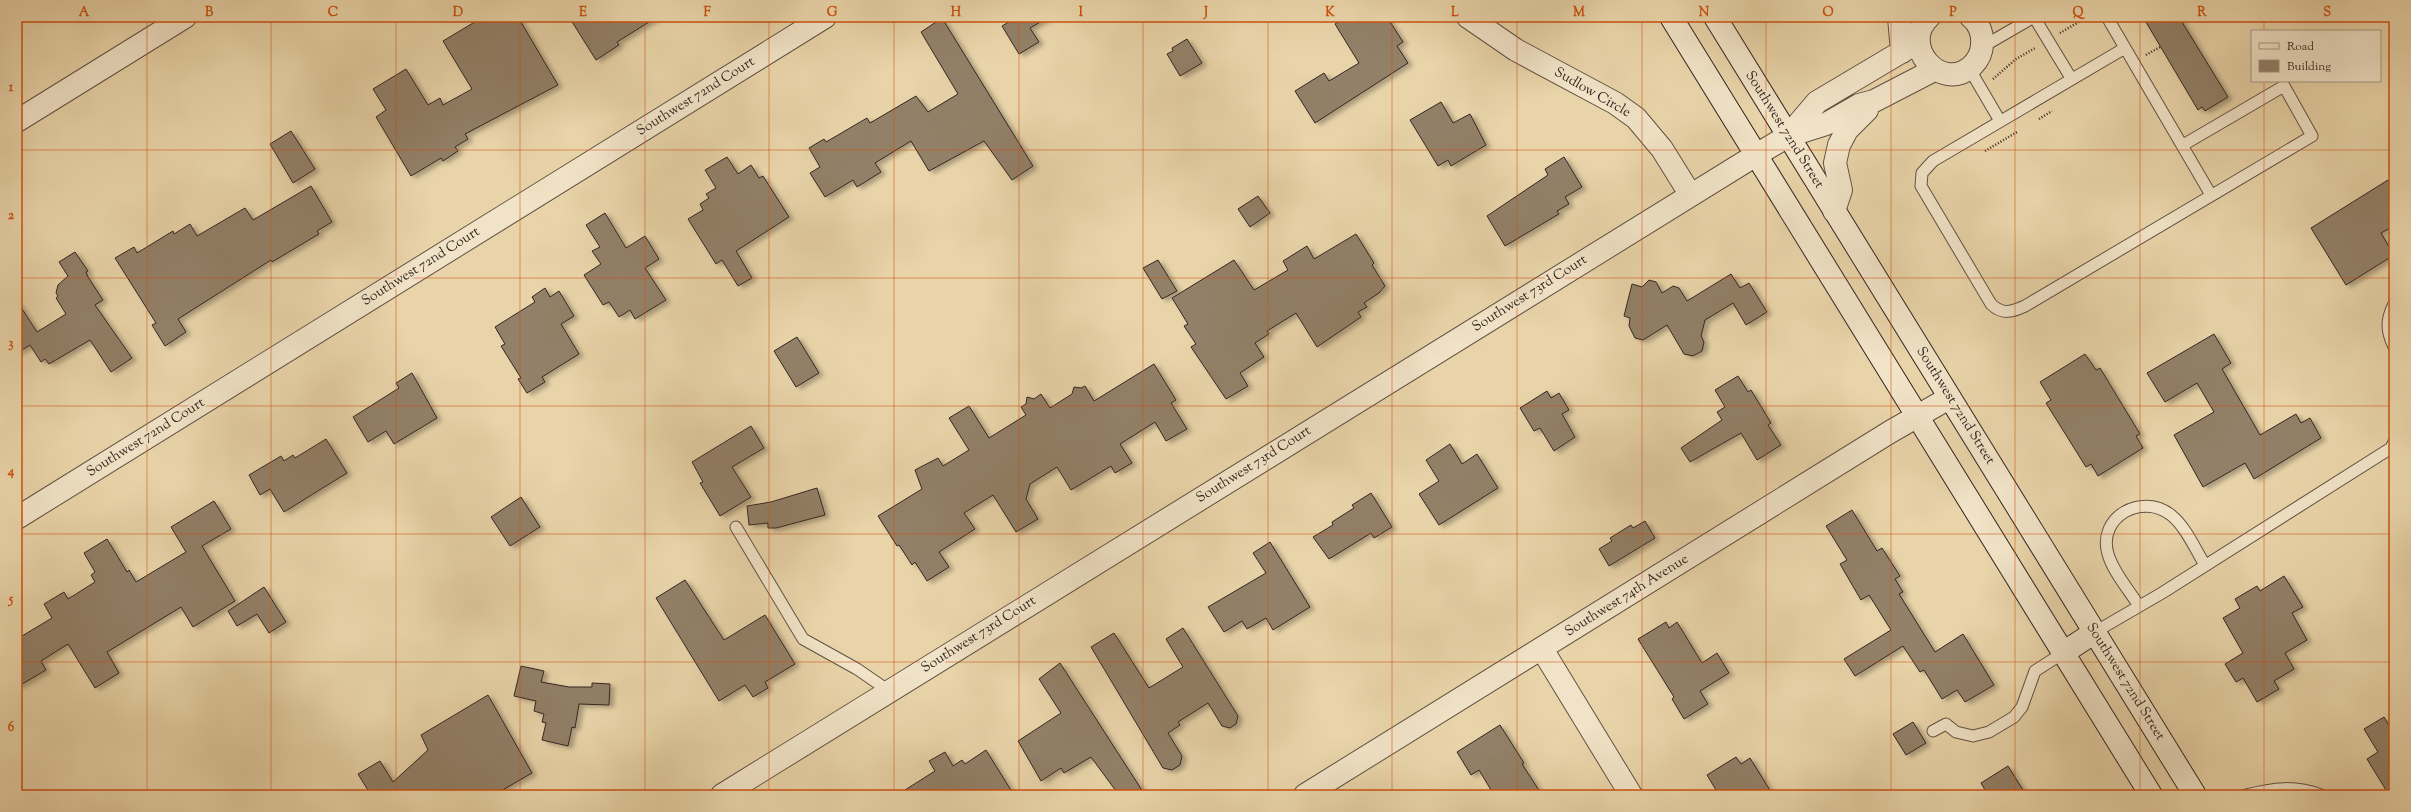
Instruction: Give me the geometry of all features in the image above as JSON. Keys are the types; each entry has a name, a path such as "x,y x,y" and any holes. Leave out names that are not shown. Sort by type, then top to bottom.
{"street":[{"path":"17,122 185,17"},
{"name":"Southwest 72nd Court","path":"17,518 825,17"},
{"name":"Sudlow Circle","path":"1468,17 1516,50 1615,103 1631,114 1650,132 1690,194"},
{"path":"1671,17 2151,795"},
{"name":"Southwest 72nd Street","path":"1715,17 2195,795"},
{"path":"1899,17 1910,47 1934,70 1952,74 1969,68 1976,62 1982,47 1983,37 1979,27 1971,17"},
{"path":"1788,136 1816,102 1910,47 1930,17"},
{"path":"1788,136 1826,124 1859,105 1874,101 1934,70"},
{"path":"1834,211 1842,190 1835,164 1839,145 1846,130 1874,101"},
{"name":"Southwest 73rd Court","path":"725,794 1690,194 1788,136"},
{"name":"Southwest 74th Avenue","path":"1305,795 1949,398"},
{"path":"2063,653 2095,632"},
{"path":"1542,649 1631,795"}],"lane":[{"path":"1982,47 2034,17 2071,78"},
{"path":"2107,17 2211,195"},
{"path":"2125,48 2071,78 1929,164 1922,173 1920,182 1988,300 2000,310 2009,313 2025,306 2312,136 2284,86 2183,145"},
{"path":"1969,68 2000,121"},
{"path":"2394,304 2387,317 2388,334 2394,347"},
{"path":"2095,632 2205,565 2393,446"},
{"path":"2139,606 2107,553 2107,537 2113,522 2123,512 2143,505 2156,506 2171,515 2182,528 2205,565"},
{"path":"736,527 803,639 857,669 889,692"},
{"path":"1933,731 1946,724 1956,732 1973,736 1989,732 2008,721 2022,707 2035,671 2063,653"},
{"path":"2246,795 2281,788 2296,788 2321,795"}],"path":[{"path":"2056,35 2087,17"},
{"path":"1991,80 2016,59 2036,47"},
{"path":"2142,58 2160,47"},
{"path":"1985,151 2017,132"}],"building":[{"path":"483,17 518,17 558,85 465,134 468,139 455,147 458,151 443,161 441,158 411,176 376,117 386,110 373,89 406,69 428,105 440,98 443,105 472,89 443,41"},
{"path":"569,17 657,17 617,42 619,45 596,60"},
{"path":"1017,17 1049,17 1030,28 1039,42 1019,54 1002,26"},
{"path":"1346,17 1387,17 1403,42 1397,46 1408,63 1315,123 1295,91 1324,73 1329,81 1359,63 1335,24"},
{"path":"2143,17 2179,17 2228,97 2205,111 2202,107 2198,110"},
{"path":"942,18 1033,166 1012,180 984,141 929,171 911,141 875,163 881,172 857,187 853,180 825,197 810,173 820,167 809,148 824,139 826,142 867,118 870,123 916,96 928,112 958,94 921,32"},
{"path":"1187,39 1202,63 1180,76 1167,54 1173,51 1172,48"},
{"path":"1441,102 1453,123 1470,114 1486,145 1451,166 1448,160 1438,166 1410,120"},
{"path":"291,131 315,169 293,183 270,144"},
{"path":"727,157 738,174 751,165 759,178 763,176 789,217 736,251 752,278 738,286 722,260 716,264 688,219 703,210 700,204 709,198 706,194 716,188 705,170"},
{"path":"1564,157 1582,187 1565,197 1569,204 1557,211 1559,214 1505,246 1487,216 1548,175 1545,169"},
{"path":"2388,180 2394,189 2394,226 2381,233 2394,255 2346,285 2311,228"},
{"path":"311,186 332,222 317,231 319,234 272,262 271,260 178,319 186,332 165,346 152,325 156,323 115,258 134,247 137,253 173,231 174,234 190,224 197,236 245,208 253,220"},
{"path":"1258,196 1270,213 1250,227 1238,209"},
{"path":"605,213 626,248 645,236 659,259 645,268 666,300 635,319 630,310 619,317 609,302 603,305 584,275 601,264 592,251 600,247 586,225"},
{"path":"1356,234 1374,263 1372,265 1385,286 1379,293 1364,303 1367,307 1358,312 1361,317 1317,347 1296,313 1267,331 1269,334 1255,343 1264,357 1240,373 1248,386 1226,399 1191,347 1196,344 1184,326 1188,324 1172,298 1234,260 1254,290 1288,270 1283,261 1307,246 1314,259"},
{"path":"75,252 88,271 86,272 88,277 103,300 95,305 132,358 111,372 90,340 49,364 45,359 41,362 30,345 17,353 17,301 37,332 66,314 56,298 58,296 56,293 58,285 68,276 59,262"},
{"path":"1158,260 1177,291 1162,299 1143,268"},
{"path":"1731,274 1740,288 1749,283 1767,312 1746,325 1733,303 1705,320 1701,336 1704,342 1702,351 1693,356 1684,354 1667,325 1643,340 1635,338 1629,326 1630,318 1624,316 1632,284 1642,287 1649,280 1656,282 1662,293 1673,286 1679,288 1687,301"},
{"path":"545,288 550,297 559,291 574,316 561,324 579,354 542,377 545,382 527,393 518,379 521,378 501,346 505,344 495,327 535,302 532,297"},
{"path":"2214,334 2231,363 2222,369 2260,435 2296,414 2301,423 2310,418 2321,438 2254,479 2245,463 2203,487 2174,435 2214,412 2197,383 2165,402 2147,373"},
{"path":"797,337 819,373 796,387 774,351"},
{"path":"2085,354 2096,370 2100,368 2140,434 2136,436 2143,448 2098,476 2091,464 2086,467 2046,403 2051,400 2040,382"},
{"path":"1154,364 1176,400 1171,403 1187,429 1166,441 1155,422 1120,444 1132,463 1115,473 1111,466 1071,490 1057,467 1030,484 1026,499 1038,519 1016,532 993,495 964,513 975,529 939,552 949,567 927,581 915,562 912,565 899,545 897,546 878,516 922,489 915,470 938,458 943,466 969,450 949,418 969,406 989,438 1026,415 1021,407 1026,404 1027,397 1034,399 1041,394 1050,408 1072,394 1074,387 1081,388 1085,386 1094,401"},
{"path":"412,373 437,418 394,444 386,431 368,442 353,417 399,388 396,383"},
{"path":"1738,376 1748,392 1751,390 1771,423 1768,425 1781,445 1757,460 1741,433 1690,462 1681,448 1722,420 1717,412 1725,407 1715,390"},
{"path":"1547,391 1551,398 1559,393 1569,410 1562,414 1575,437 1554,451 1540,428 1534,431 1520,408"},
{"path":"751,426 764,448 732,467 751,497 720,516 700,483 703,482 692,462"},
{"path":"326,439 347,473 284,512 270,489 260,495 249,475 281,456 284,461 293,455 295,458"},
{"path":"1450,444 1462,464 1477,454 1498,488 1439,525 1419,494 1439,481 1426,460"},
{"path":"817,488 825,515 776,528 768,528 768,523 749,525 747,506 771,502"},
{"path":"1371,493 1392,527 1374,538 1371,533 1329,559 1313,537 1333,525 1332,522 1354,508 1352,505"},
{"path":"521,497 540,527 510,546 491,517"},
{"path":"214,501 231,529 202,546 235,601 193,627 181,607 107,652 119,673 95,688 68,644 41,661 46,670 17,687 17,639 52,618 44,604 64,592 68,599 95,582 91,575 95,572 84,553 107,539 127,572 129,570 136,582 186,552 171,527"},
{"path":"1852,510 1877,551 1882,548 1900,576 1895,579 1903,592 1899,594 1935,652 1963,634 1994,685 1965,702 1957,690 1942,699 1924,670 1920,672 1903,646 1855,676 1844,659 1891,630 1869,595 1861,600 1840,564 1847,560 1826,526"},
{"path":"1645,521 1655,538 1609,566 1599,549 1612,541 1610,538 1631,525 1633,528"},
{"path":"1270,542 1310,607 1273,630 1266,618 1247,629 1242,621 1224,632 1208,607 1266,573 1253,553"},
{"path":"2284,576 2303,607 2292,613 2307,640 2285,653 2294,669 2274,681 2279,689 2257,702 2243,678 2236,682 2225,664 2243,653 2223,618 2240,608 2235,599 2257,586 2260,591"},
{"path":"685,580 724,640 765,615 795,664 765,682 768,688 753,697 745,685 719,701 656,598"},
{"path":"264,587 286,622 269,633 257,614 237,626 228,611"},
{"path":"1666,622 1669,628 1677,622 1702,663 1717,653 1729,673 1700,691 1708,704 1684,719 1672,699 1674,697 1638,639"},
{"path":"1183,628 1238,716 1236,724 1230,728 1222,726 1208,703 1178,722 1180,725 1168,733 1182,756 1180,765 1172,770 1163,768 1091,647 1114,633 1149,688 1183,667 1166,639"},
{"path":"1060,663 1145,795 1119,795 1091,757 1064,773 1061,768 1041,781 1018,741 1061,713 1039,679"},
{"path":"521,666 544,671 541,682 569,687 592,687 592,683 610,684 609,705 579,704 575,728 572,727 568,746 542,740 546,723 542,722 544,714 534,711 536,701 514,696"},
{"path":"488,695 532,773 494,795 371,795 358,774 380,761 393,782 428,750 421,735"},
{"path":"2384,717 2394,734 2394,795 2389,795 2367,759 2378,752 2364,729"},
{"path":"1913,722 1926,743 1906,755 1893,734"},
{"path":"1500,725 1524,763 1522,764 1542,795 1494,795 1479,770 1471,775 1457,752"},
{"path":"986,750 1014,795 897,795 935,771 929,761 945,752 953,766 962,760 965,764"},
{"path":"1736,757 1741,764 1750,758 1773,795 1719,795 1707,775"},
{"path":"2008,766 2026,795 1988,795 1981,783"}]}
